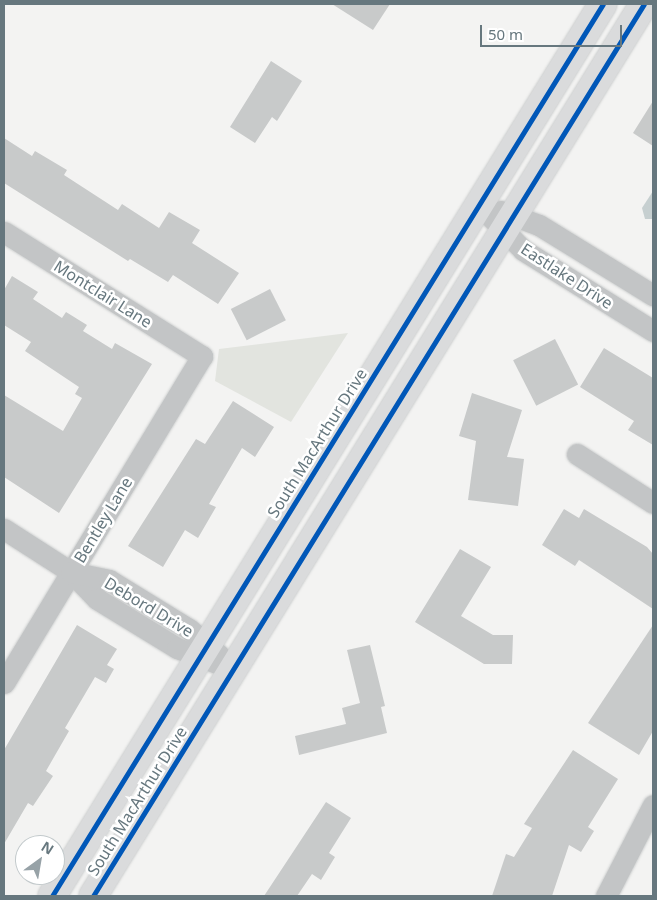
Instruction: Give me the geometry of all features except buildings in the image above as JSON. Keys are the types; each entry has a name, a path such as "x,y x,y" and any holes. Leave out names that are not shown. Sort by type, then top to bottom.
{"main road":[{"name":"South MacArthur Drive","path":"52,896 603,4"},
{"name":"South MacArthur Drive","path":"93,896 644,4"}],"street":[{"name":"Eastlake Drive","path":"480,205 509,223 539,225 653,295"},
{"name":"Eastlake Drive","path":"509,223 523,250 653,331"},
{"name":"Montclair Lane","path":"4,232 202,356"},
{"name":"Bentley Lane","path":"4,683 202,356"},
{"path":"577,454 653,503"},
{"name":"Debord Drive","path":"4,529 71,572 109,580 189,629 203,651 233,670"},
{"path":"606,896 653,805"}],"shaded area":[{"path":"653,191 653,219 645,219 642,208"},
{"path":"348,333 291,422 215,381 219,349"}],"cycle path":[{"path":"52,896 603,4"},
{"path":"93,896 644,4"}]}
